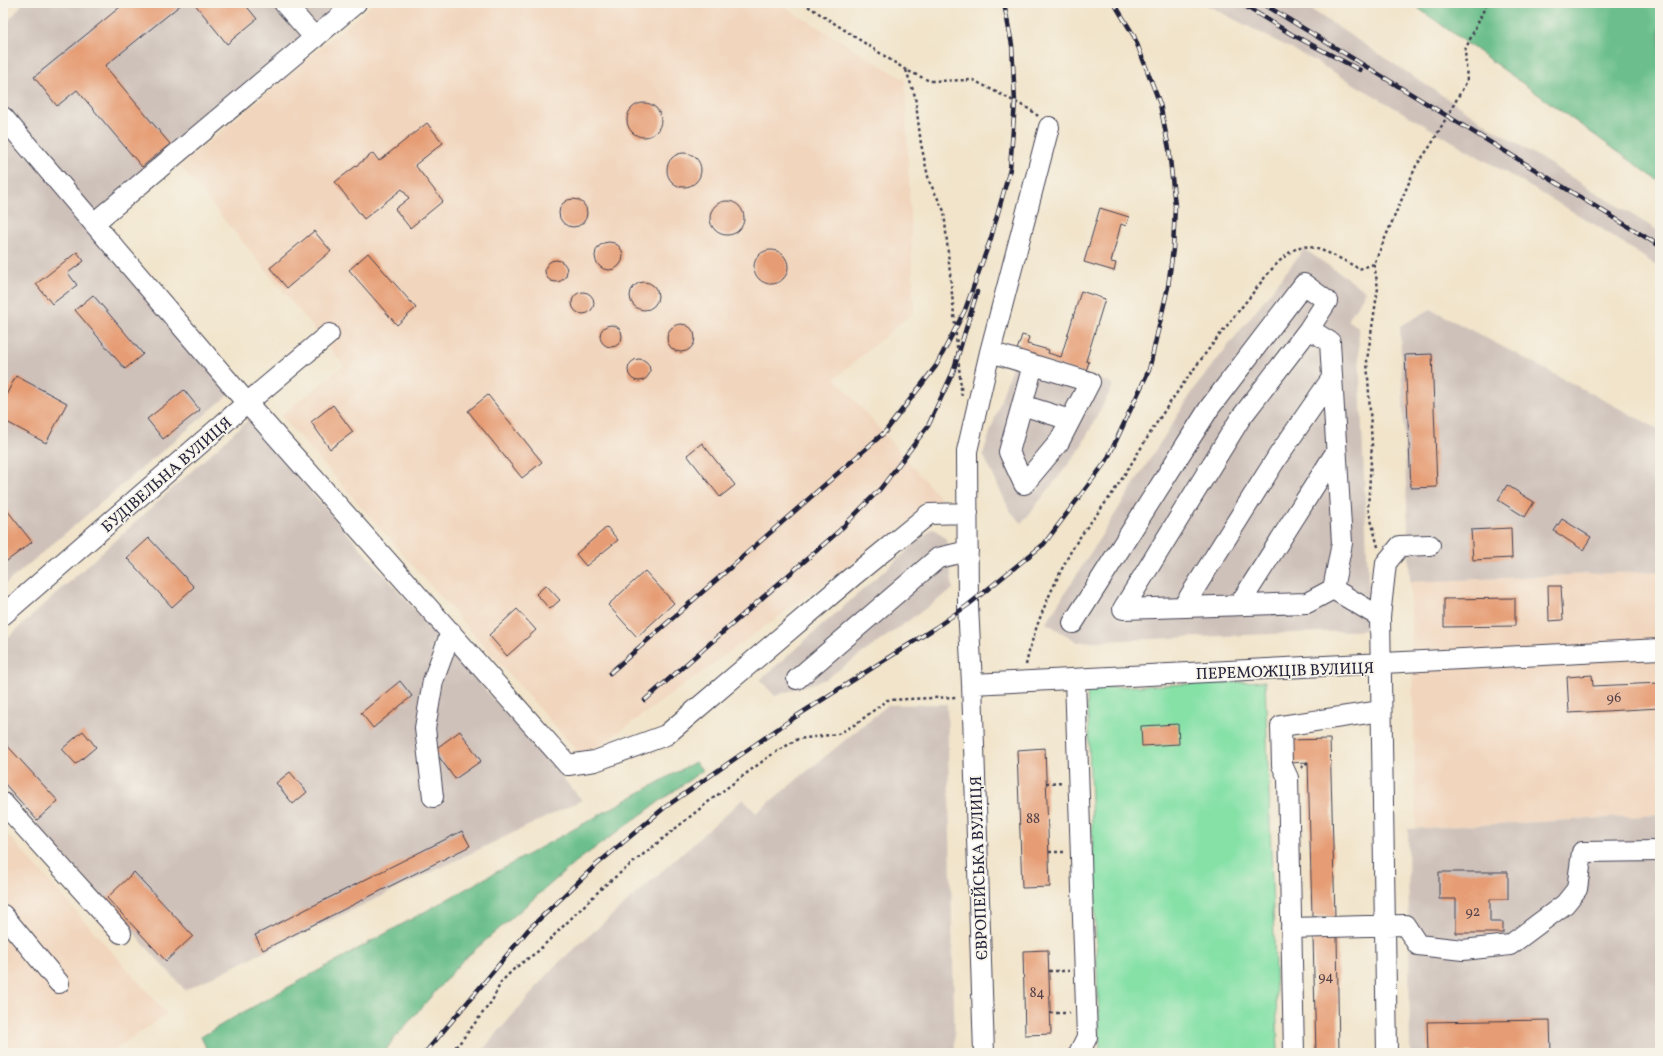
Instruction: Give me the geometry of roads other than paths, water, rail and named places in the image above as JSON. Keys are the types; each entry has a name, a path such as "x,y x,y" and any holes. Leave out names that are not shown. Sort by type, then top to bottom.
{"street":[{"path":"284,3 315,38"},
{"path":"94,223 356,3"},
{"path":"3,117 247,403 568,765 595,761 666,735 853,576 929,514 968,513"},
{"name":"ЄВРОПЕЙСЬКА ВУЛИЦЯ","path":"984,1053 968,605 967,452 990,352 1049,127"},
{"path":"1074,623 1210,407 1304,284 1327,301 1309,329 1240,419 1123,609 1307,603 1333,589"},
{"path":"1309,329 1330,342 1342,543 1333,589"},
{"name":"БУДІВЕЛЬНА ВУЛИЦЯ","path":"3,615 247,403 329,334"},
{"path":"990,352 1090,382 1059,442 1024,484 1009,452 1033,365"},
{"path":"1183,607 1278,456 1332,378"},
{"path":"1022,405 1070,420"},
{"path":"1239,605 1336,452"},
{"path":"1430,545 1400,546 1386,563 1380,617 1381,664 1660,649"},
{"path":"797,678 938,558 968,551"},
{"path":"1333,589 1380,617"},
{"path":"432,797 425,728 433,681 451,632"},
{"name":"ПЕРЕМОЖЦІВ ВУЛИЦЯ","path":"972,690 1023,681 1381,664 1386,1053"},
{"path":"1075,679 1087,1037 1079,1053"},
{"path":"1294,1053 1288,778 1282,765 1281,726 1381,711"},
{"path":"3,803 121,933"},
{"path":"1291,928 1405,925 1418,945 1463,950 1510,945 1565,904 1577,889 1582,852 1660,852"},
{"path":"3,915 59,983"}],"railway":[{"path":"610,673 885,432 936,366 965,310 991,238 1010,169 1015,102 1012,45 1004,3"},
{"path":"425,1053 528,930 595,866 664,808 792,719 935,628 968,605 1044,544 1107,460 1149,370 1168,287 1173,249 1175,206 1169,149 1160,104 1134,36 1114,3"},
{"path":"1240,3 1291,34 1360,70"},
{"path":"1262,3 1660,246"},
{"path":"645,700 839,531 881,488 928,426 953,372 977,292"}]}
